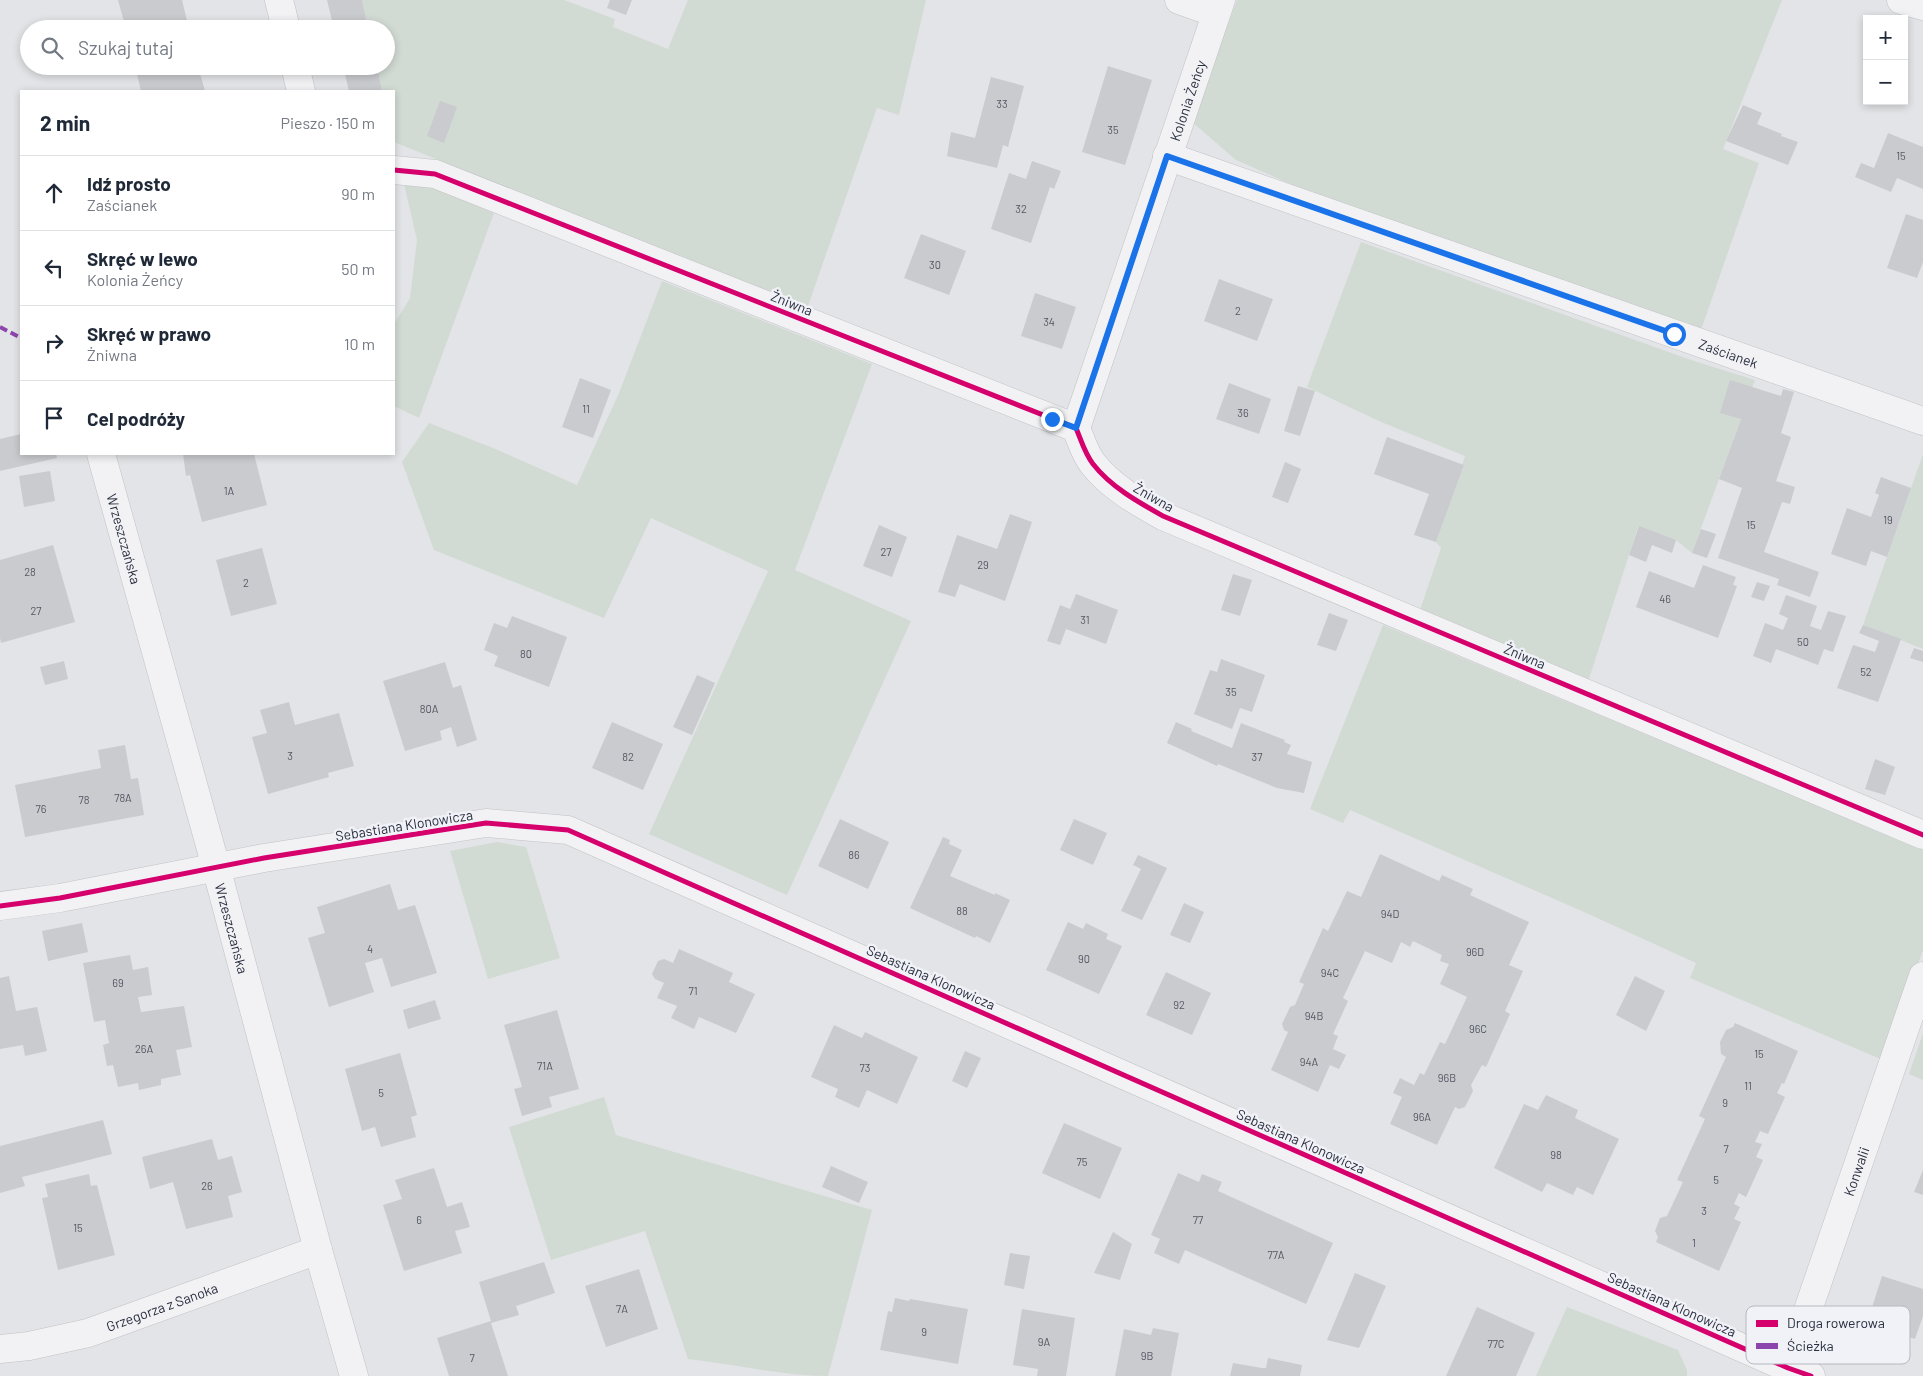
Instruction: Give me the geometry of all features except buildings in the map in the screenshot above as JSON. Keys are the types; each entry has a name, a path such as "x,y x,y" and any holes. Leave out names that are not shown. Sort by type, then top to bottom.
{"street":[{"path":"279,0 284,20"},
{"path":"1179,0 1219,6"},
{"path":"1901,0 1923,6"},
{"name":"Kolonia Żeńcy","path":"1076,428 1219,6"},
{"path":"297,75 301,90"},
{"name":"Zaścianek","path":"1167,156 1923,421"},
{"name":"Żniwna","path":"395,170 435,174 1076,428 1083,447 1093,464 1107,479 1136,501 1162,516 1923,835"},
{"name":"Wrzeszczańska","path":"101,455 216,867 318,1250 354,1376"},
{"name":"Sebastiana Klonowicza","path":"0,906 60,898 216,867 486,823 568,830 1746,1353"},
{"name":"Konwalii","path":"1814,1306 1923,976"},
{"name":"Grzegorza z Sanoka","path":"0,1349 29,1346 88,1334 318,1250"},
{"name":"Sebastiana Klonowicza","path":"1772,1364 1792,1373"}],"shaded area":[{"path":"362,0 564,0 615,19 613,27 668,49 688,0 926,0 899,115 877,108 807,309 395,142 395,90 382,90 379,75 395,75 395,20 366,20"},
{"path":"1237,0 1782,0 1723,149 1759,163 1700,333 1336,204 1236,160 1192,122"},
{"path":"404,184 425,184 494,213 419,418 395,406 395,322 410,298 417,240"},
{"path":"1361,242 1691,360 1755,380 1692,553 1676,540 1638,527 1588,682 1420,610 1441,548 1436,542 1464,465 1462,465 1465,456 1381,422 1307,387"},
{"path":"662,281 872,364 795,570 911,621 787,895 649,834 768,571 651,518 604,618 434,550 402,462 429,423 493,448 577,485 619,393"},
{"path":"1923,454 1923,649 1863,625"},
{"path":"1383,625 1923,850 1923,950 1883,1060 1690,978 1696,963 1584,912 1350,810 1343,823 1310,809"},
{"path":"497,842 526,847 560,958 488,979 450,851"},
{"path":"1923,1033 1923,1080 1909,1074"},
{"path":"604,1097 616,1135 872,1210 828,1376 775,1372 688,1359 645,1231 551,1260 509,1127"},
{"path":"1567,1307 1678,1350 1687,1370 1687,1376 1536,1376"}],"marked path":[{"path":"0,327 19,337"}],"cycle path":[{"path":"395,170 435,174 1076,428 1083,447 1100,472 1125,493 1163,516 1923,835"},
{"path":"0,906 60,898 264,858 486,823 568,830 1746,1349"},
{"path":"1779,1364 1811,1376"}],"route":[{"path":"1052,419 1076,428 1167,156 1674,334"}]}
